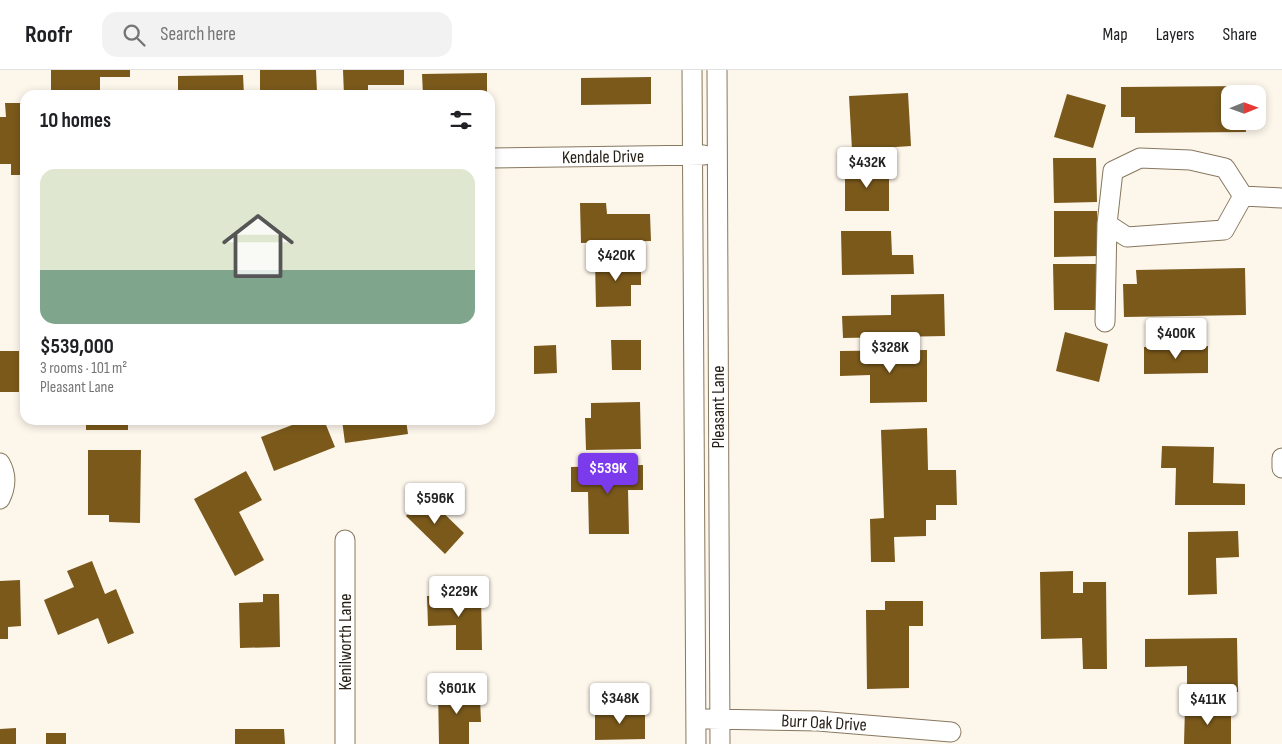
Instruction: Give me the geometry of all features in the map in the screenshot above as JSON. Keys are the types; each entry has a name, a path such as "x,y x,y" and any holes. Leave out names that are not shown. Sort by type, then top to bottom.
{"street":[{"name":"Pleasant Lane","path":"692,70 696,744"},
{"name":"Pleasant Lane","path":"717,70 720,744"},
{"name":"Kendale Drive","path":"495,158 717,155"},
{"path":"1105,322 1107,224 1113,171 1140,158 1190,160 1225,168 1243,196"},
{"path":"1243,196 1282,198"},
{"path":"1107,224 1126,238 1224,230 1243,196"},
{"path":"1282,458 1282,468"},
{"path":"0,463 6,480 0,500"},
{"name":"Kenilworth Lane","path":"345,540 345,744"},
{"path":"695,643 719,643"},
{"name":"Burr Oak Drive","path":"696,719 818,721 951,732"}],"building":[{"path":"51,70 130,70 130,77 100,77 100,90 51,90"},
{"path":"260,70 316,70 317,90 260,90"},
{"path":"343,70 404,70 404,85 368,85 368,90 344,90"},
{"path":"487,73 487,90 423,90 422,74"},
{"path":"243,75 244,90 178,90 178,76"},
{"path":"651,77 651,104 581,105 581,78"},
{"path":"1221,86 1221,130 1246,130 1246,132 1135,133 1135,117 1121,117 1121,87"},
{"path":"908,93 911,146 852,150 849,96"},
{"path":"1067,94 1106,105 1093,148 1054,137"},
{"path":"5,103 20,103 20,175 11,175 11,164 0,164 0,117 6,117"},
{"path":"1053,158 1096,158 1097,202 1054,203"},
{"path":"845,167 889,167 889,211 845,211"},
{"path":"580,203 606,203 607,214 650,214 651,241 581,243"},
{"path":"1054,211 1097,211 1098,256 1054,257"},
{"path":"841,231 891,231 892,255 913,255 914,274 842,275"},
{"path":"641,260 641,285 631,285 631,306 596,307 595,261"},
{"path":"1053,264 1096,264 1097,310 1054,310"},
{"path":"1245,268 1246,315 1124,317 1123,284 1137,284 1136,270"},
{"path":"944,294 945,336 843,338 842,316 891,315 891,295"},
{"path":"1065,332 1108,344 1099,382 1056,371"},
{"path":"611,340 641,340 641,370 612,370"},
{"path":"556,345 557,373 534,374 534,346"},
{"path":"1208,346 1208,373 1144,374 1144,347"},
{"path":"927,350 927,402 870,403 870,375 840,376 840,351"},
{"path":"0,351 19,351 19,392 0,392"},
{"path":"640,402 641,449 586,450 585,418 591,418 591,403"},
{"path":"86,425 128,425 128,430 86,430"},
{"path":"292,425 326,425 335,447 274,471 261,437"},
{"path":"343,425 407,425 408,434 345,443"},
{"path":"927,428 928,470 956,470 957,505 936,505 936,520 926,520 926,536 894,537 895,562 871,562 870,519 884,518 881,430"},
{"path":"1162,446 1214,447 1213,483 1245,484 1245,505 1175,505 1176,468 1161,468"},
{"path":"88,450 141,450 140,523 109,522 109,515 88,515"},
{"path":"643,465 643,490 628,490 629,534 589,534 588,492 571,492 571,467"},
{"path":"246,471 262,500 239,512 264,560 235,576 194,499"},
{"path":"426,496 464,533 445,554 406,516"},
{"path":"1238,531 1239,557 1216,558 1217,594 1188,595 1188,532"},
{"path":"92,561 105,594 116,589 134,633 108,644 98,618 58,635 44,600 74,587 67,571"},
{"path":"1073,571 1073,593 1083,593 1083,582 1106,582 1107,669 1083,669 1082,638 1041,639 1040,572"},
{"path":"20,580 21,626 8,627 8,639 0,639 0,581"},
{"path":"263,594 279,594 280,647 240,648 239,603 263,602"},
{"path":"481,595 482,650 456,650 456,625 428,626 427,596"},
{"path":"885,601 923,601 923,626 909,626 909,688 867,689 866,610 885,610"},
{"path":"1237,638 1238,692 1187,692 1187,666 1145,667 1145,639"},
{"path":"469,687 469,699 480,698 481,722 469,722 469,744 439,744 438,688"},
{"path":"1185,707 1231,707 1231,744 1184,744"},
{"path":"645,710 645,739 595,740 595,711"},
{"path":"16,728 16,744 0,744 0,729"},
{"path":"235,729 284,729 285,744 235,744"},
{"path":"46,733 66,733 66,744 46,744"}]}
